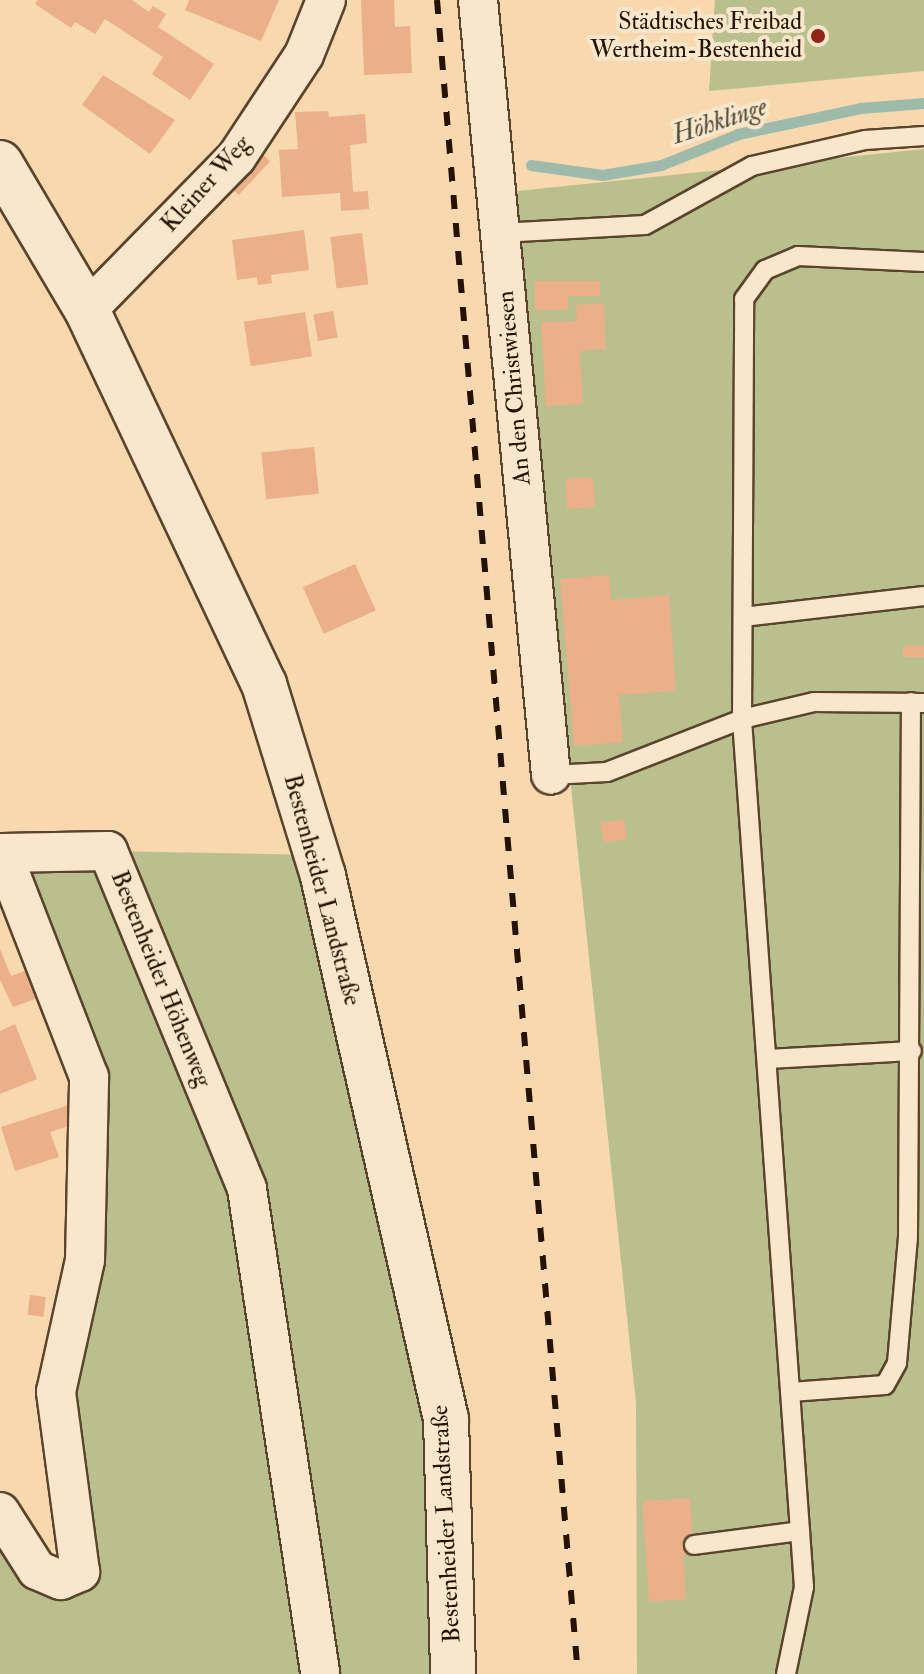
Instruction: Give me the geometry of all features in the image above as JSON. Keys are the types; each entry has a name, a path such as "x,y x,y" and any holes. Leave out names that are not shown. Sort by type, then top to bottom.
{"main road":[{"name":"Bestenheider Landstraße","path":"0,163 87,310 264,684 323,876 446,1419 453,1674"}],"street":[{"name":"Kleiner Weg","path":"87,310 236,158 304,55 326,0"},
{"name":"An den Christwiesen","path":"478,0 551,775"},
{"name":"Bestenheider Höhenweg","path":"0,1512 37,1570 61,1580 80,1572 56,1392 85,1260 89,1077 1,851 108,851 247,1189 320,1674"}],"lane":[{"path":"500,233 645,225 752,166 865,140 924,136"},
{"path":"786,1674 804,1587 742,719 744,299 765,270 798,256 924,262"},
{"path":"743,617 924,596"},
{"path":"551,775 607,772 742,719 814,702 917,702 908,1236 897,1363 885,1385 791,1392"},
{"path":"768,1059 912,1051"},
{"path":"694,1545 800,1531"}],"green space":[{"name":"Städtisches Freibad Wertheim-Bestenheid","path":"715,0 924,0 924,71 709,91"},
{"path":"924,149 924,1674 637,1674 636,1403 572,797 517,191"},
{"path":"108,851 317,855 446,1419 453,1674 0,1674 0,1514 58,1581 89,1077 2,853"}],"building":[{"path":"38,0 132,0 149,12 153,6 166,14 158,27 214,64 190,100 152,74 163,57 105,19 95,34 75,22 71,28 35,4"},
{"path":"189,0 279,0 261,41 185,10"},
{"path":"361,0 394,0 395,27 410,26 412,73 364,75"},
{"path":"103,75 175,120 150,154 82,105"},
{"path":"328,111 329,117 365,114 367,143 350,145 353,192 368,191 369,209 341,211 340,193 282,197 279,150 298,149 295,112"},
{"path":"257,149 270,161 239,195 226,183"},
{"path":"304,230 309,270 271,275 272,283 258,285 257,277 237,280 232,240"},
{"path":"362,233 368,285 337,289 330,237"},
{"path":"535,281 600,281 600,296 568,296 568,310 535,310"},
{"path":"604,303 606,349 580,351 583,404 546,406 541,322 577,321 576,305"},
{"path":"333,311 338,338 318,341 313,314"},
{"path":"305,312 312,356 251,366 244,322"},
{"path":"314,447 319,494 266,499 261,453"},
{"path":"593,477 595,507 567,509 565,479"},
{"path":"355,564 376,611 324,634 303,587"},
{"path":"609,575 611,600 669,595 676,691 619,695 623,742 574,746 560,579"},
{"path":"903,646 924,646 924,657 903,657"},
{"path":"624,819 627,839 603,843 600,823"},
{"path":"0,949 11,976 31,969 41,997 13,1007 0,980"},
{"path":"15,1024 37,1079 0,1094 0,1031"},
{"path":"69,1105 76,1124 50,1132 59,1157 15,1171 1,1127"},
{"path":"30,1295 46,1297 43,1317 28,1315"},
{"path":"690,1498 694,1554 683,1555 686,1599 649,1602 642,1501"}],"waterway":[{"name":"Höhklinge","path":"531,165 602,175 661,165 738,134 860,108 924,103"}],"railway":[{"path":"437,0 578,1674"}],"place":[{"name":"Städtisches Freibad Wertheim-Bestenheid","path":"818,36"}]}
